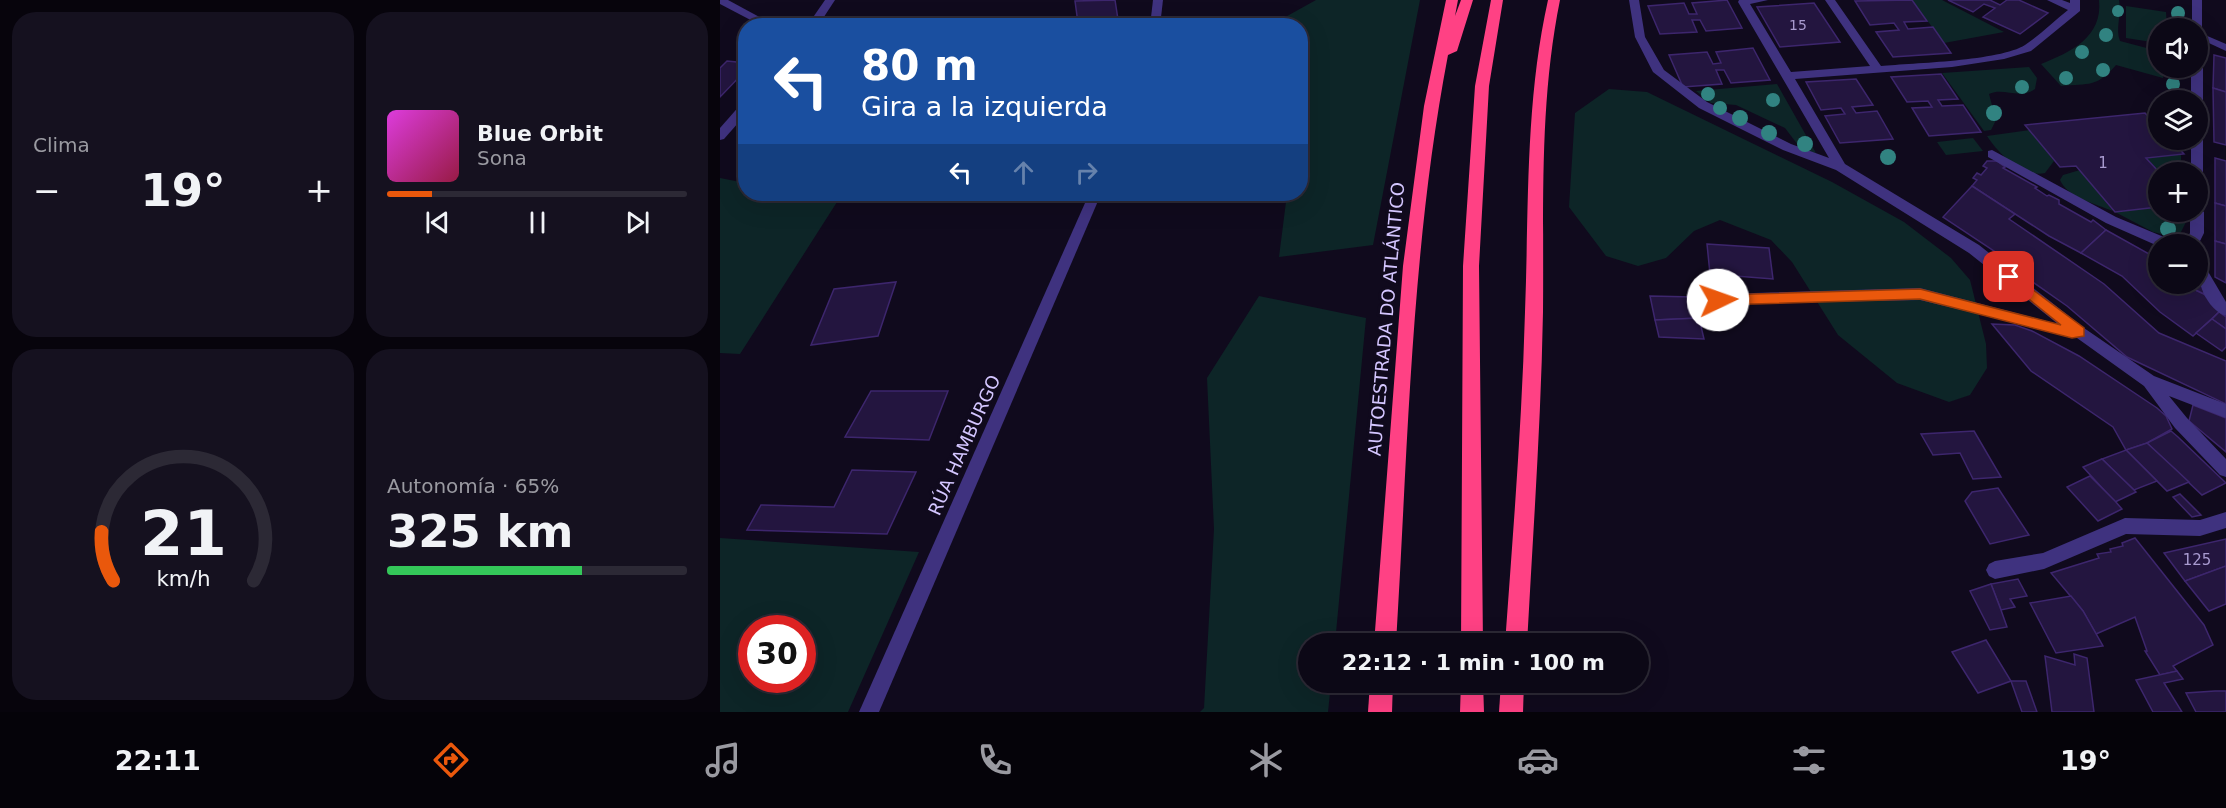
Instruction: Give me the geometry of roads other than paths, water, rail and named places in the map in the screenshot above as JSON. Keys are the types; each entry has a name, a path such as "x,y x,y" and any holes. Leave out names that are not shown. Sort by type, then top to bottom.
{"highway":[{"name":"AUTOESTRADA DO ATLÁNTICO","path":"1386,633 1412,266 1431,106 1452,0"},
{"path":"1431,106 1467,0"},
{"path":"1472,633 1471,266 1482,86 1497,0"},
{"path":"1517,633 1533,373 1538,121 1546,28 1554,0"},
{"path":"1380,712 1381,693"},
{"path":"1472,693 1472,712"},
{"path":"1511,712 1512,693"}],"street":[{"path":"720,0 755,18"},
{"path":"818,18 830,0"},
{"path":"1156,18 1158,0"},
{"path":"1634,0 1640,37 1659,72 1703,105 1787,147 1840,167 1974,249 2079,332 2149,381 2226,411"},
{"path":"1763,0 1743,2 1840,167"},
{"path":"1830,0 1878,70"},
{"path":"2052,0 2076,4"},
{"path":"2197,0 2197,18"},
{"path":"1788,76 1969,62 2028,50 2076,4"},
{"path":"720,136 738,115"},
{"path":"1992,154 2111,220 2148,236"},
{"name":"RÚA HAMBURGO","path":"869,712 1092,201"},
{"path":"2208,286 2217,303 2226,310"},
{"path":"1718,300 1920,294 2072,333 2079,332"},
{"path":"2149,381 2181,423 2226,470"},
{"path":"1995,570 2044,561 2125,526 2200,528 2226,520"}],"lane":[{"path":"2208,40 2226,48"}]}
